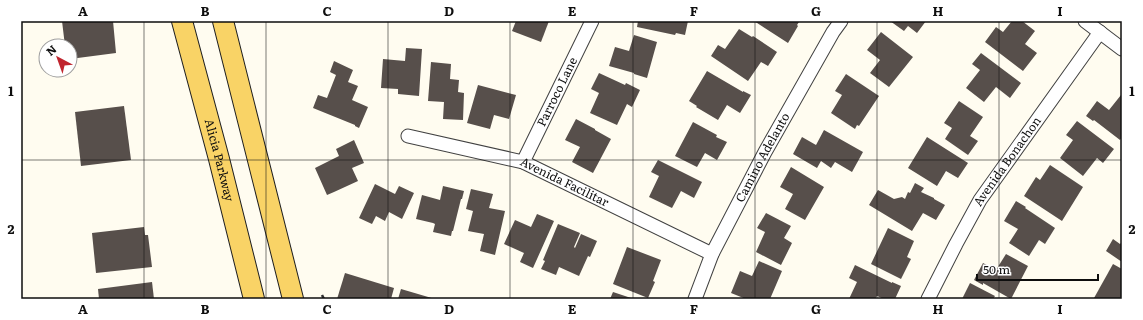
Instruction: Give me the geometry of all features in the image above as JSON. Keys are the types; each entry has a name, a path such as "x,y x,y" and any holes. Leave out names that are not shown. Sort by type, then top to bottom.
{"main road":[{"name":"Alicia Parkway","path":"182,21 219,159 254,299"},
{"path":"223,21 293,299"}],"street":[{"name":"Parroco Lane","path":"523,162 592,21"},
{"name":"Camino Adelanto","path":"695,299 712,254 765,152 833,32 841,21"},
{"path":"1085,21 1122,49"},
{"name":"Avenida Bonachon","path":"928,299 980,200 1100,32"},
{"name":"Avenida Facilitar","path":"408,136 523,162 712,254"}],"building":[{"path":"62,21 113,21 116,53 78,58 78,38 64,38"},
{"path":"516,21 549,21 541,42 512,31"},
{"path":"638,21 688,21 685,35 676,33 675,35 637,27"},
{"path":"754,21 797,21 799,22 788,43"},
{"path":"890,21 926,21 917,33 908,26 904,31"},
{"path":"1012,21 1022,21 1035,31 1025,44 1037,53 1023,71 985,42 996,27 1003,32"},
{"path":"739,29 752,37 753,36 777,52 768,66 761,62 748,81 711,56 718,45 725,49"},
{"path":"881,32 913,57 889,87 870,73 880,60 867,50"},
{"path":"634,35 657,42 647,78 609,66 615,47 629,51"},
{"path":"406,48 422,49 419,96 398,94 398,89 381,88 383,59 405,61"},
{"path":"981,53 1021,83 1010,98 996,87 984,102 966,88 980,70 972,64"},
{"path":"334,61 353,70 348,82 358,86 352,100 368,107 359,128 313,108 318,95 327,98 336,75 330,72"},
{"path":"431,62 451,64 450,79 459,80 458,92 464,93 463,120 443,119 444,102 428,101"},
{"path":"707,71 751,95 740,113 727,105 718,120 689,101"},
{"path":"599,73 640,90 632,107 627,104 617,125 590,113 599,93 591,89"},
{"path":"846,74 879,96 859,126 857,125 855,129 831,113 842,95 835,91"},
{"path":"478,85 516,95 509,119 494,115 490,129 467,123"},
{"path":"1121,95 1122,137 1120,140 1094,120 1093,121 1086,116 1097,101 1109,110"},
{"path":"959,101 983,117 970,136 978,141 968,155 945,139 952,128 944,123"},
{"path":"124,106 131,160 81,166 75,112"},
{"path":"576,119 611,139 593,173 572,162 580,147 565,140"},
{"path":"1077,121 1114,149 1103,163 1097,158 1083,176 1060,158 1073,140 1066,135"},
{"path":"693,122 717,135 716,137 727,142 717,160 705,153 697,167 675,156"},
{"path":"824,130 863,152 852,172 835,162 831,168 821,161 817,168 793,154 802,137 816,145"},
{"path":"927,137 968,163 958,178 946,171 937,186 908,168"},
{"path":"354,140 364,163 352,168 358,181 327,195 315,168 339,156 336,149"},
{"path":"658,160 702,182 694,198 681,191 672,208 649,197 659,176 651,172"},
{"path":"1050,165 1083,187 1062,221 1024,196 1036,177 1040,180"},
{"path":"791,167 824,187 805,220 785,209 793,194 780,187"},
{"path":"915,183 924,188 921,192 945,205 936,220 923,213 912,231 869,205 878,190 894,199 902,197 905,199"},
{"path":"375,184 395,194 399,186 414,193 402,219 389,212 385,221 376,216 372,224 359,218"},
{"path":"443,186 464,191 451,236 433,232 435,224 416,219 422,195 440,200"},
{"path":"471,189 493,194 489,208 505,211 495,255 480,251 484,234 468,231 473,211 466,209"},
{"path":"1016,201 1055,228 1045,244 1039,240 1029,256 1009,243 1018,229 1004,221"},
{"path":"766,213 791,226 784,238 792,243 781,265 756,252 765,232 757,228"},
{"path":"537,214 554,221 533,268 520,262 524,253 504,244 515,220 531,227"},
{"path":"558,224 580,233 574,247 575,248 581,234 597,241 579,276 559,267 556,275 541,269 545,261 543,260"},
{"path":"144,227 145,235 148,235 152,267 96,273 92,233"},
{"path":"888,228 914,241 907,257 911,259 901,279 871,264"},
{"path":"1113,239 1120,244 1122,242 1122,262 1106,251"},
{"path":"627,247 661,260 653,281 655,282 648,298 613,284"},
{"path":"1006,254 1028,266 1011,299 983,283 983,285 974,280 983,263 996,270"},
{"path":"759,261 782,271 770,299 746,299 731,293 740,271 752,276"},
{"path":"1113,264 1122,269 1122,296 1120,299 1094,298"},
{"path":"855,265 901,286 895,299 884,299 877,296 875,299 849,299 857,282 849,278"},
{"path":"345,273 394,288 391,299 337,299"},
{"path":"152,282 154,299 99,299 98,289"},
{"path":"970,283 995,296 993,299 962,299"},
{"path":"401,289 435,299 398,299"},
{"path":"613,292 634,299 610,299"}]}
